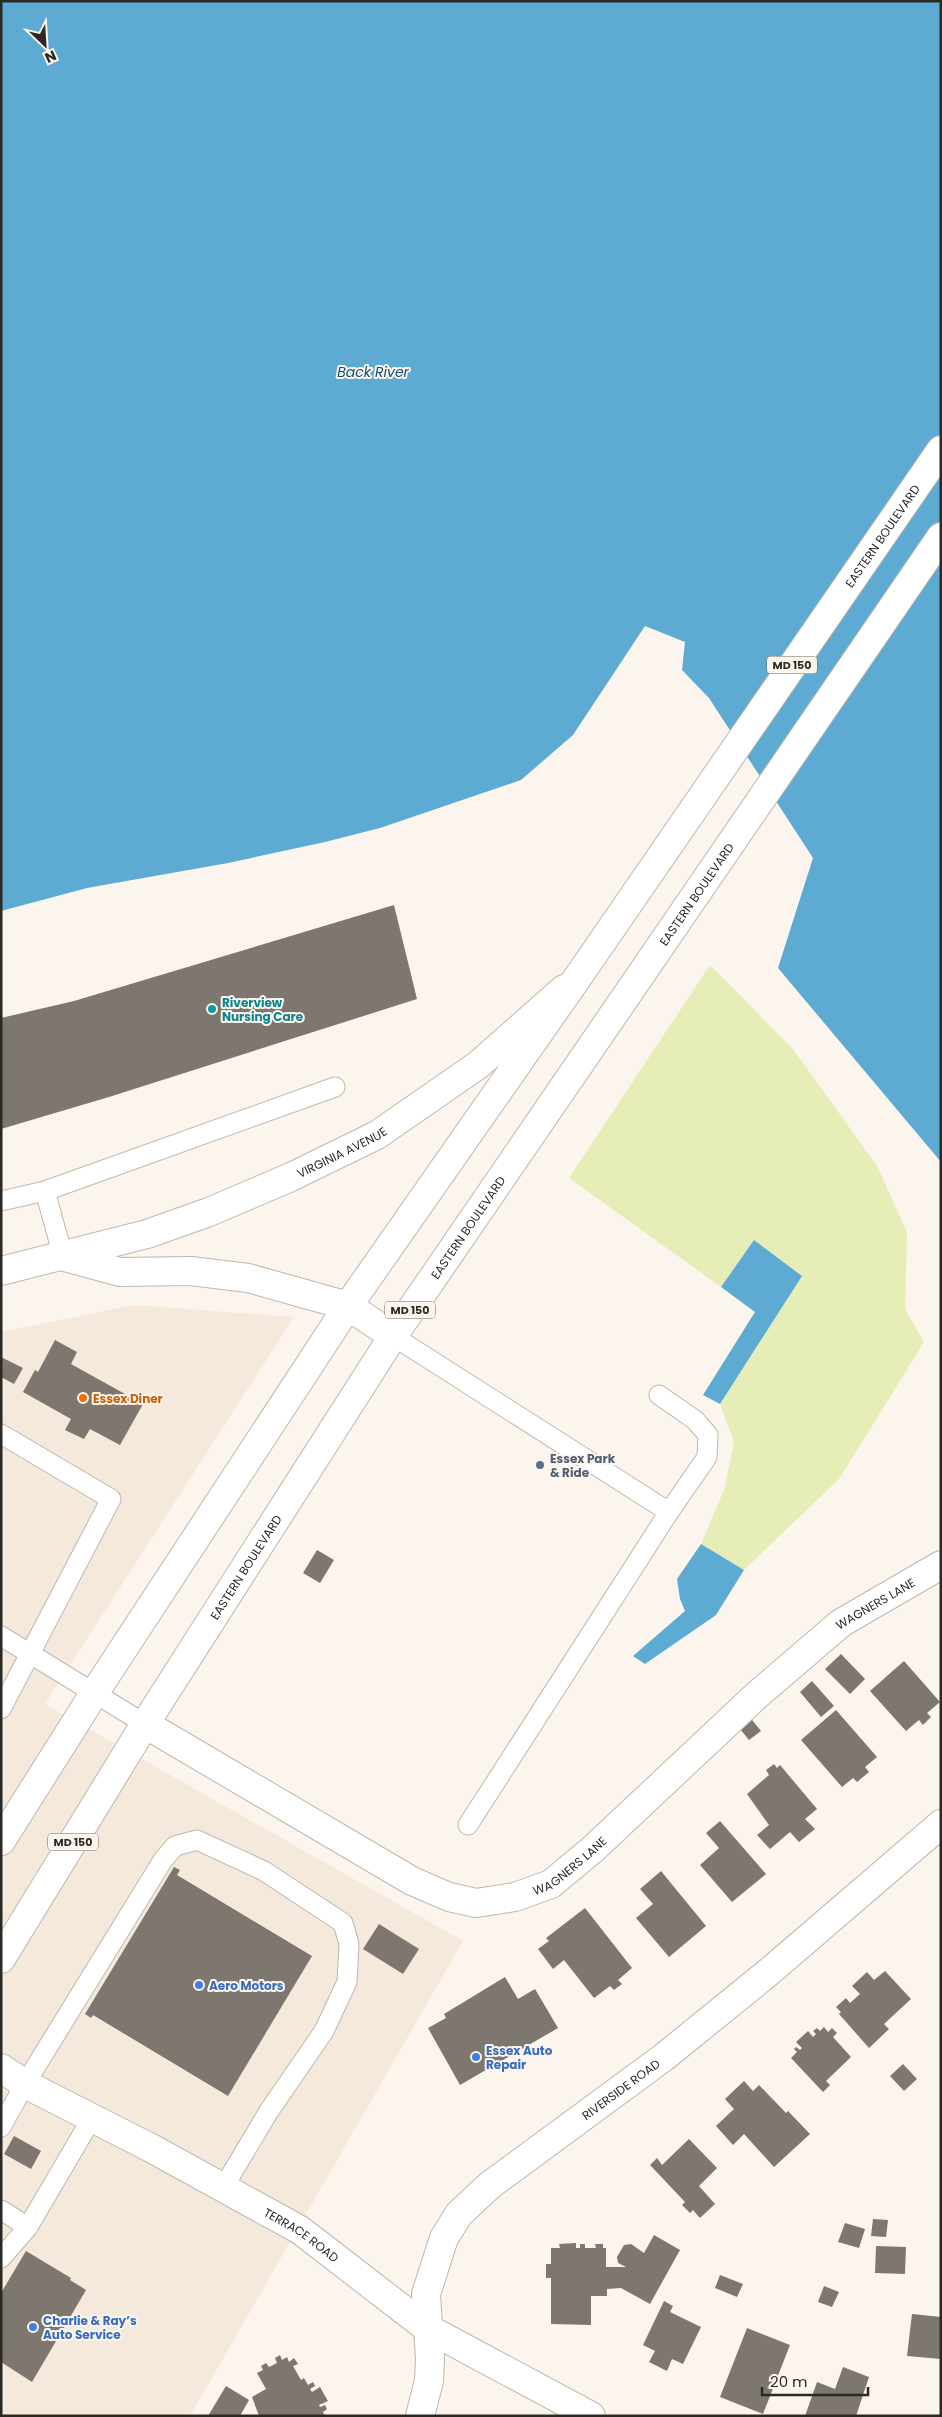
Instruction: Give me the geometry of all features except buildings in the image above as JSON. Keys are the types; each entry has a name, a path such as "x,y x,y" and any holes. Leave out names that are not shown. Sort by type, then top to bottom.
{"street":[{"name":"EASTERN BOULEVARD","path":"1,1841 95,1692 348,1306 580,974 941,450"},
{"name":"EASTERN BOULEVARD","path":"1,1959 145,1724 392,1336 941,537"},
{"name":"VIRGINIA AVENUE","path":"1,1271 147,1234 209,1212 377,1135 478,1065 580,974"},
{"name":"VIRGINIA AVENUE","path":"63,1256 120,1272 191,1271 248,1278 348,1306 392,1336"},
{"name":"WAGNERS LANE","path":"145,1724 412,1881 449,1897 476,1903 516,1897 551,1884 593,1849 757,1696 840,1623 941,1565"},
{"name":"RIVERSIDE ROAD","path":"420,2416 429,2381 430,2359 426,2294 434,2261 444,2238 459,2214 490,2185 664,2057 770,1971 941,1824"},
{"name":"TERRACE ROAD","path":"1,2068 25,2084 300,2230 427,2328 591,2416"}],"lane":[{"path":"1,1201 45,1191 335,1087"},
{"path":"45,1191 63,1256"},
{"path":"392,1336 669,1512"},
{"path":"468,1825 707,1456 708,1436 695,1420 659,1395"},
{"path":"1,1434 111,1499 1,1709"},
{"path":"1,1636 145,1724"},
{"path":"1,2127 25,2084 169,1851 185,1842 197,1840 264,1871 343,1923 349,1944 347,1982 324,2031 269,2111 223,2188"},
{"path":"1,2258 28,2227 92,2118"},
{"path":"1,2210 28,2227"}],"shaded area":[{"path":"134,1305 294,1317 45,1704 463,1941 190,2416 1,2416 1,1332"}],"green space":[{"path":"710,965 793,1049 877,1166 907,1232 905,1309 924,1342 839,1479 744,1570 701,1544 724,1490 734,1442 720,1404 802,1276 754,1240 721,1287 569,1178"}],"water":[{"name":"Back River","path":"1,1 941,1 941,1162 778,968 813,858 709,698 682,670 685,642 645,626 573,735 521,780 380,828 325,842 228,863 87,888 1,911"},
{"path":"754,1240 802,1276 720,1404 703,1395 755,1312 721,1287"},
{"path":"701,1544 744,1570 716,1615 645,1664 633,1656 685,1611 680,1599 677,1579"}],"place":[{"name":"Riverview Nursing Care","path":"212,1009"},
{"name":"Essex Diner","path":"83,1398"},
{"name":"Essex Park & Ride","path":"540,1465"},
{"name":"Aero Motors","path":"199,1985"},
{"name":"Essex Auto Repair","path":"476,2057"},
{"name":"Charlie & Ray’s Auto Service","path":"33,2327"}]}
